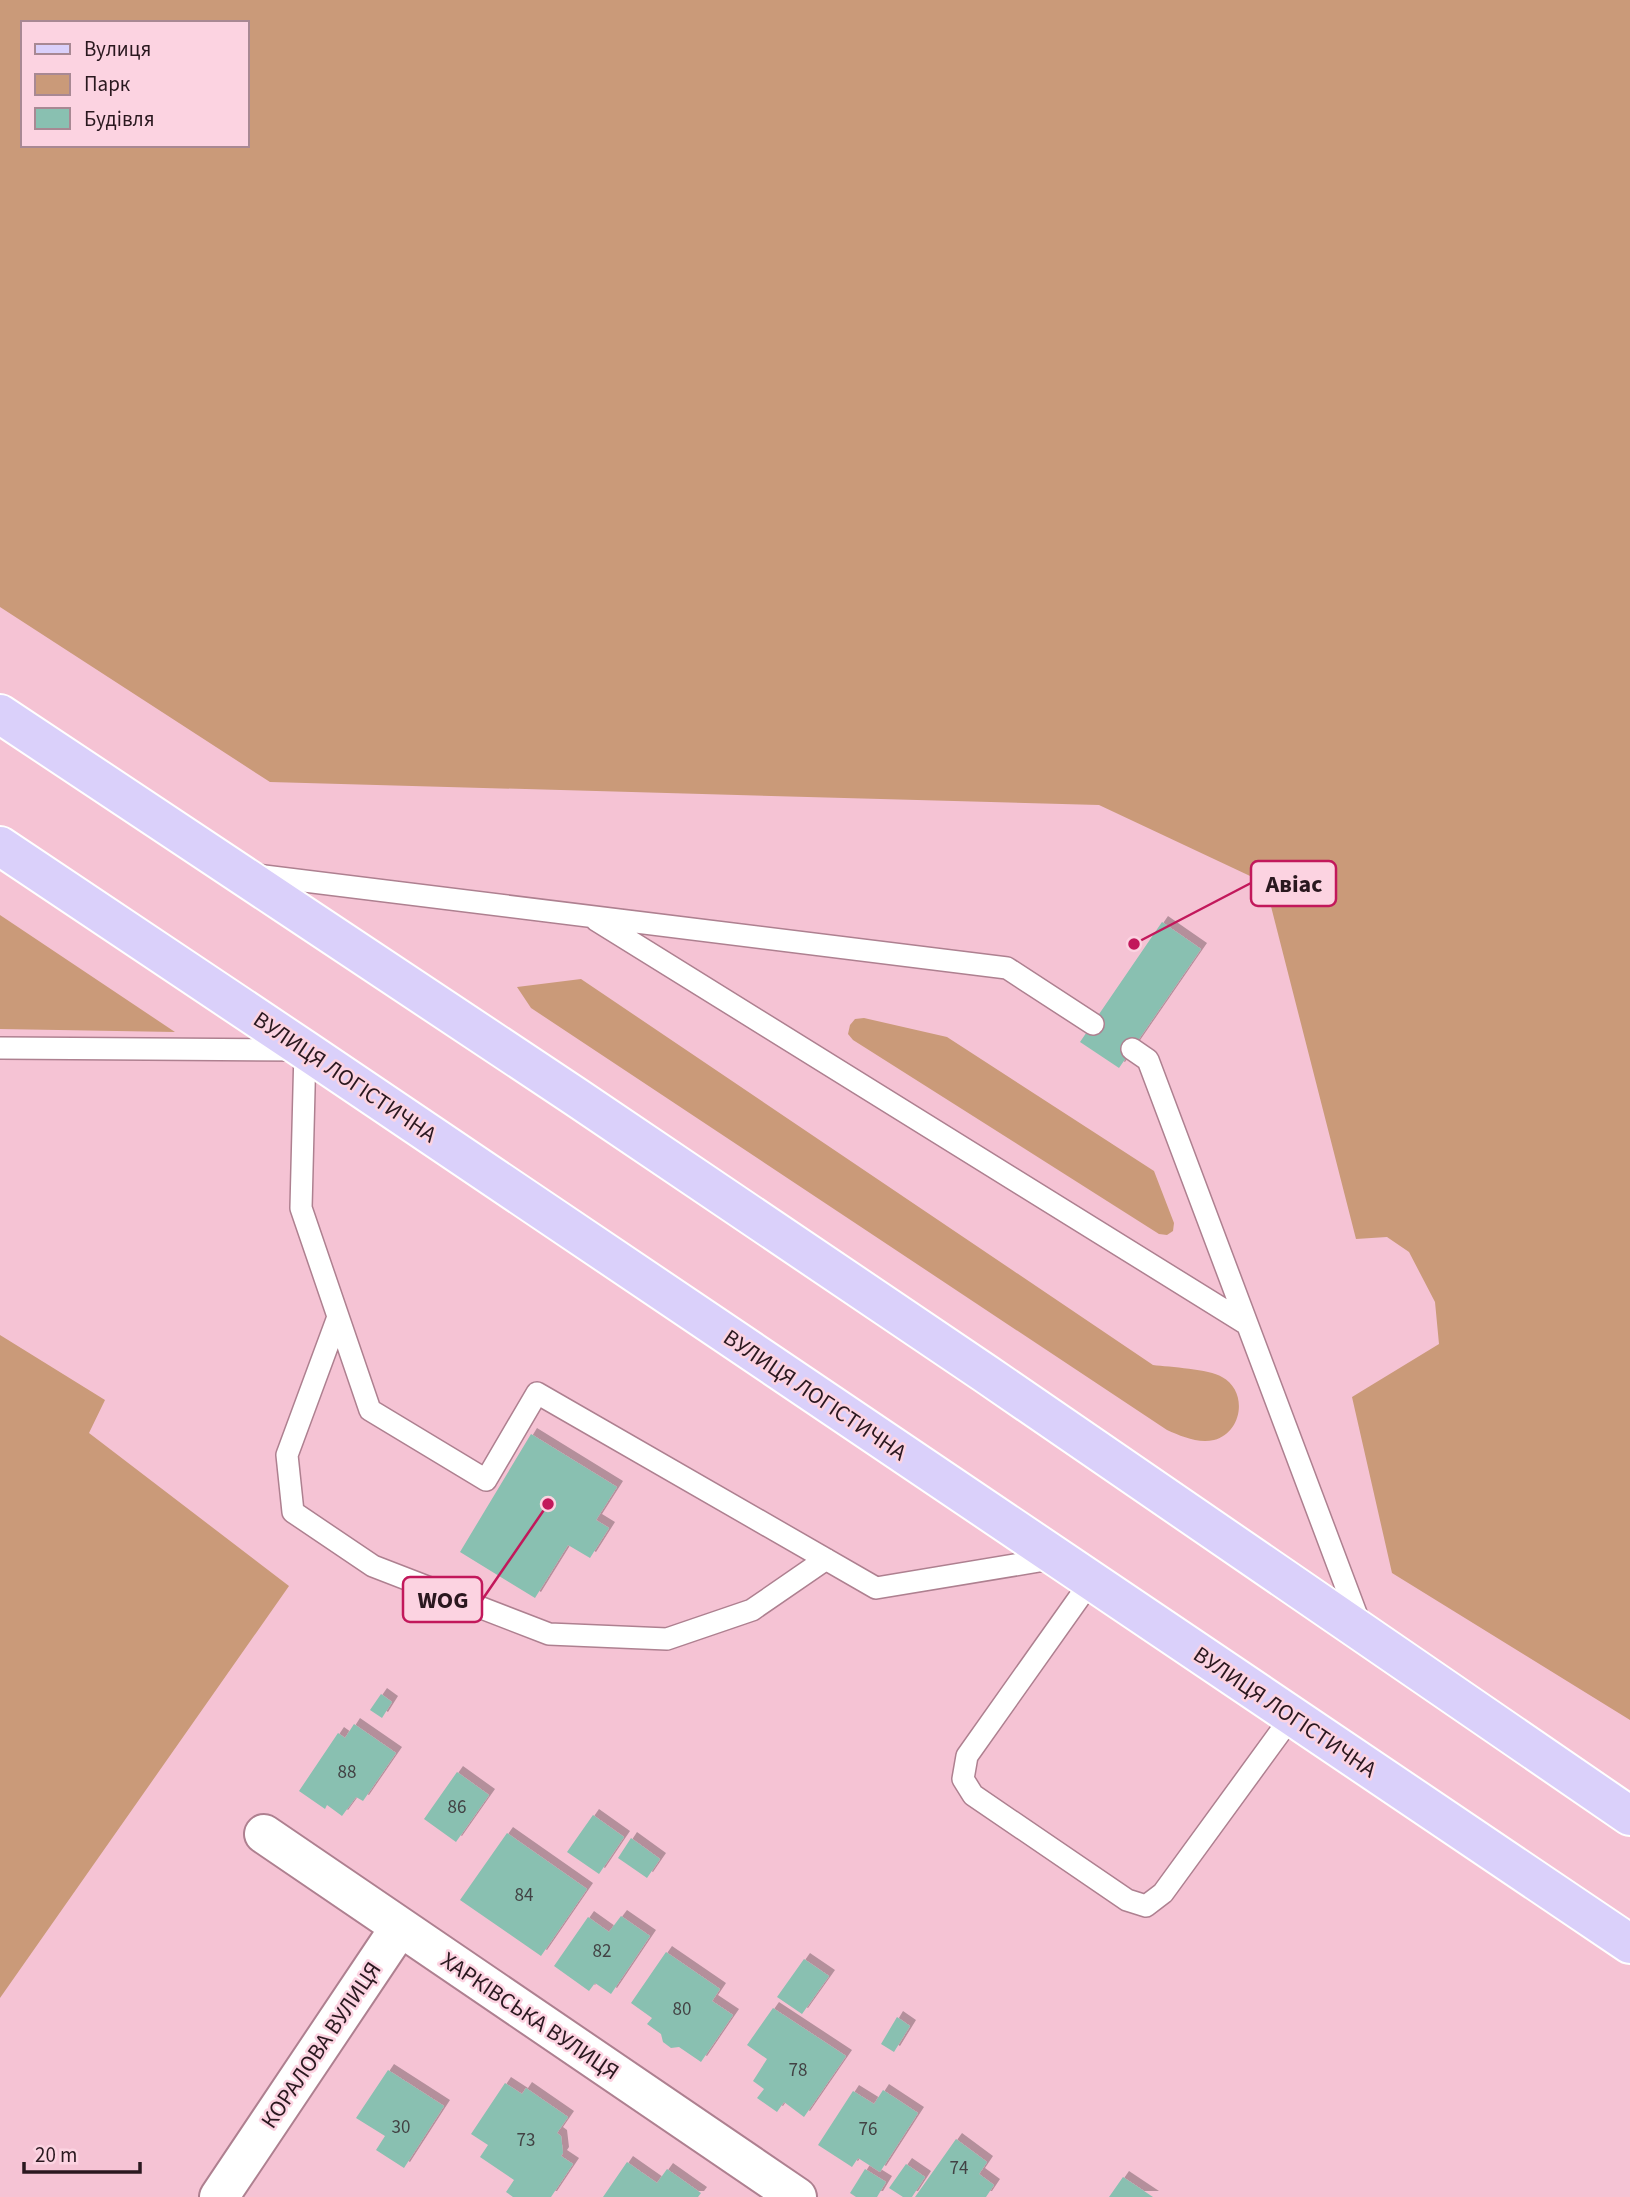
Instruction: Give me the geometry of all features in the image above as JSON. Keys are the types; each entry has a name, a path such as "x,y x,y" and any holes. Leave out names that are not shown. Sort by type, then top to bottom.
{"main road":[{"path":"0,714 574,1095 1362,1630 1630,1816"},
{"name":"ВУЛИЦЯ ЛОГІСТИЧНА","path":"0,846 1630,1944"}],"street":[{"name":"ХАРКІВСЬКА ВУЛИЦЯ","path":"264,1834 797,2197"},
{"name":"КОРАЛОВА ВУЛИЦЯ","path":"219,2197 400,1927"}],"lane":[{"path":"236,873 1007,968 1093,1024"},
{"path":"591,917 1245,1322"},
{"path":"0,1048 305,1050 301,1208 370,1410 486,1480 537,1393 876,1587 1057,1558"},
{"path":"1132,1049 1148,1060 1362,1630"},
{"path":"338,1317 287,1455 293,1512 373,1566 549,1634 667,1639 752,1609 826,1559"},
{"path":"1091,1581 967,1756 963,1779 973,1795 1128,1900 1146,1906 1163,1893 1292,1716"}],"green space":[{"path":"0,0 1630,0 1630,1720 1392,1573 1352,1397 1439,1344 1435,1302 1409,1252 1387,1237 1356,1239 1265,883 1099,805 270,782 0,607"},
{"path":"0,915 175,1032 0,1029"},
{"path":"581,979 1153,1365 1199,1370 1222,1377 1230,1383 1239,1401 1239,1411 1231,1429 1224,1436 1208,1441 1190,1439 1167,1430 531,1008 517,987"},
{"path":"864,1018 947,1037 1154,1171 1174,1223 1173,1231 1167,1235 1159,1234 853,1040 848,1034 850,1025 855,1019"},
{"path":"0,1335 105,1400 89,1433 289,1586 0,1998"}],"building":[{"path":"1162,922 1201,949 1119,1068 1080,1042"},
{"path":"531,1434 617,1487 596,1520 609,1528 590,1558 568,1545 535,1598 460,1552"},
{"path":"381,1694 392,1702 382,1718 370,1710"},
{"path":"354,1724 396,1753 363,1801 356,1797 342,1816 327,1805 325,1809 299,1791 338,1733 345,1738"},
{"path":"457,1772 489,1795 456,1842 424,1819"},
{"path":"593,1815 624,1837 599,1874 567,1852"},
{"path":"507,1833 587,1889 541,1956 460,1900"},
{"path":"631,1838 660,1859 647,1878 618,1858"},
{"path":"621,1916 650,1936 611,1994 595,1983 589,1991 554,1966 588,1917 609,1932"},
{"path":"666,1952 720,1989 712,2001 733,2015 701,2062 679,2047 671,2048 663,2042 661,2034 647,2024 652,2018 631,2003"},
{"path":"804,1959 829,1976 802,2014 777,1997"},
{"path":"773,2008 846,2056 804,2117 784,2102 777,2112 757,2098 764,2089 753,2081 767,2059 747,2045"},
{"path":"897,2017 910,2026 894,2052 881,2044"},
{"path":"388,2070 444,2106 404,2168 376,2150 385,2136 356,2118"},
{"path":"505,2083 522,2094 526,2088 568,2117 557,2133 561,2136 561,2156 573,2164 551,2197 513,2197 506,2192 514,2180 480,2157 488,2145 471,2134"},
{"path":"883,2090 918,2113 880,2172 858,2158 852,2167 818,2145 853,2091 874,2104"},
{"path":"956,2139 987,2162 979,2174 994,2185 986,2197 915,2197"},
{"path":"627,2162 657,2183 667,2169 701,2193 698,2197 603,2197"},
{"path":"906,2164 925,2177 912,2197 903,2197 889,2188"},
{"path":"865,2169 886,2182 877,2197 856,2197 850,2193"},
{"path":"1123,2177 1153,2197 1109,2197"}],"place":[{"name":"Авіас","path":"1134,944"},
{"name":"WOG","path":"548,1504"}]}
